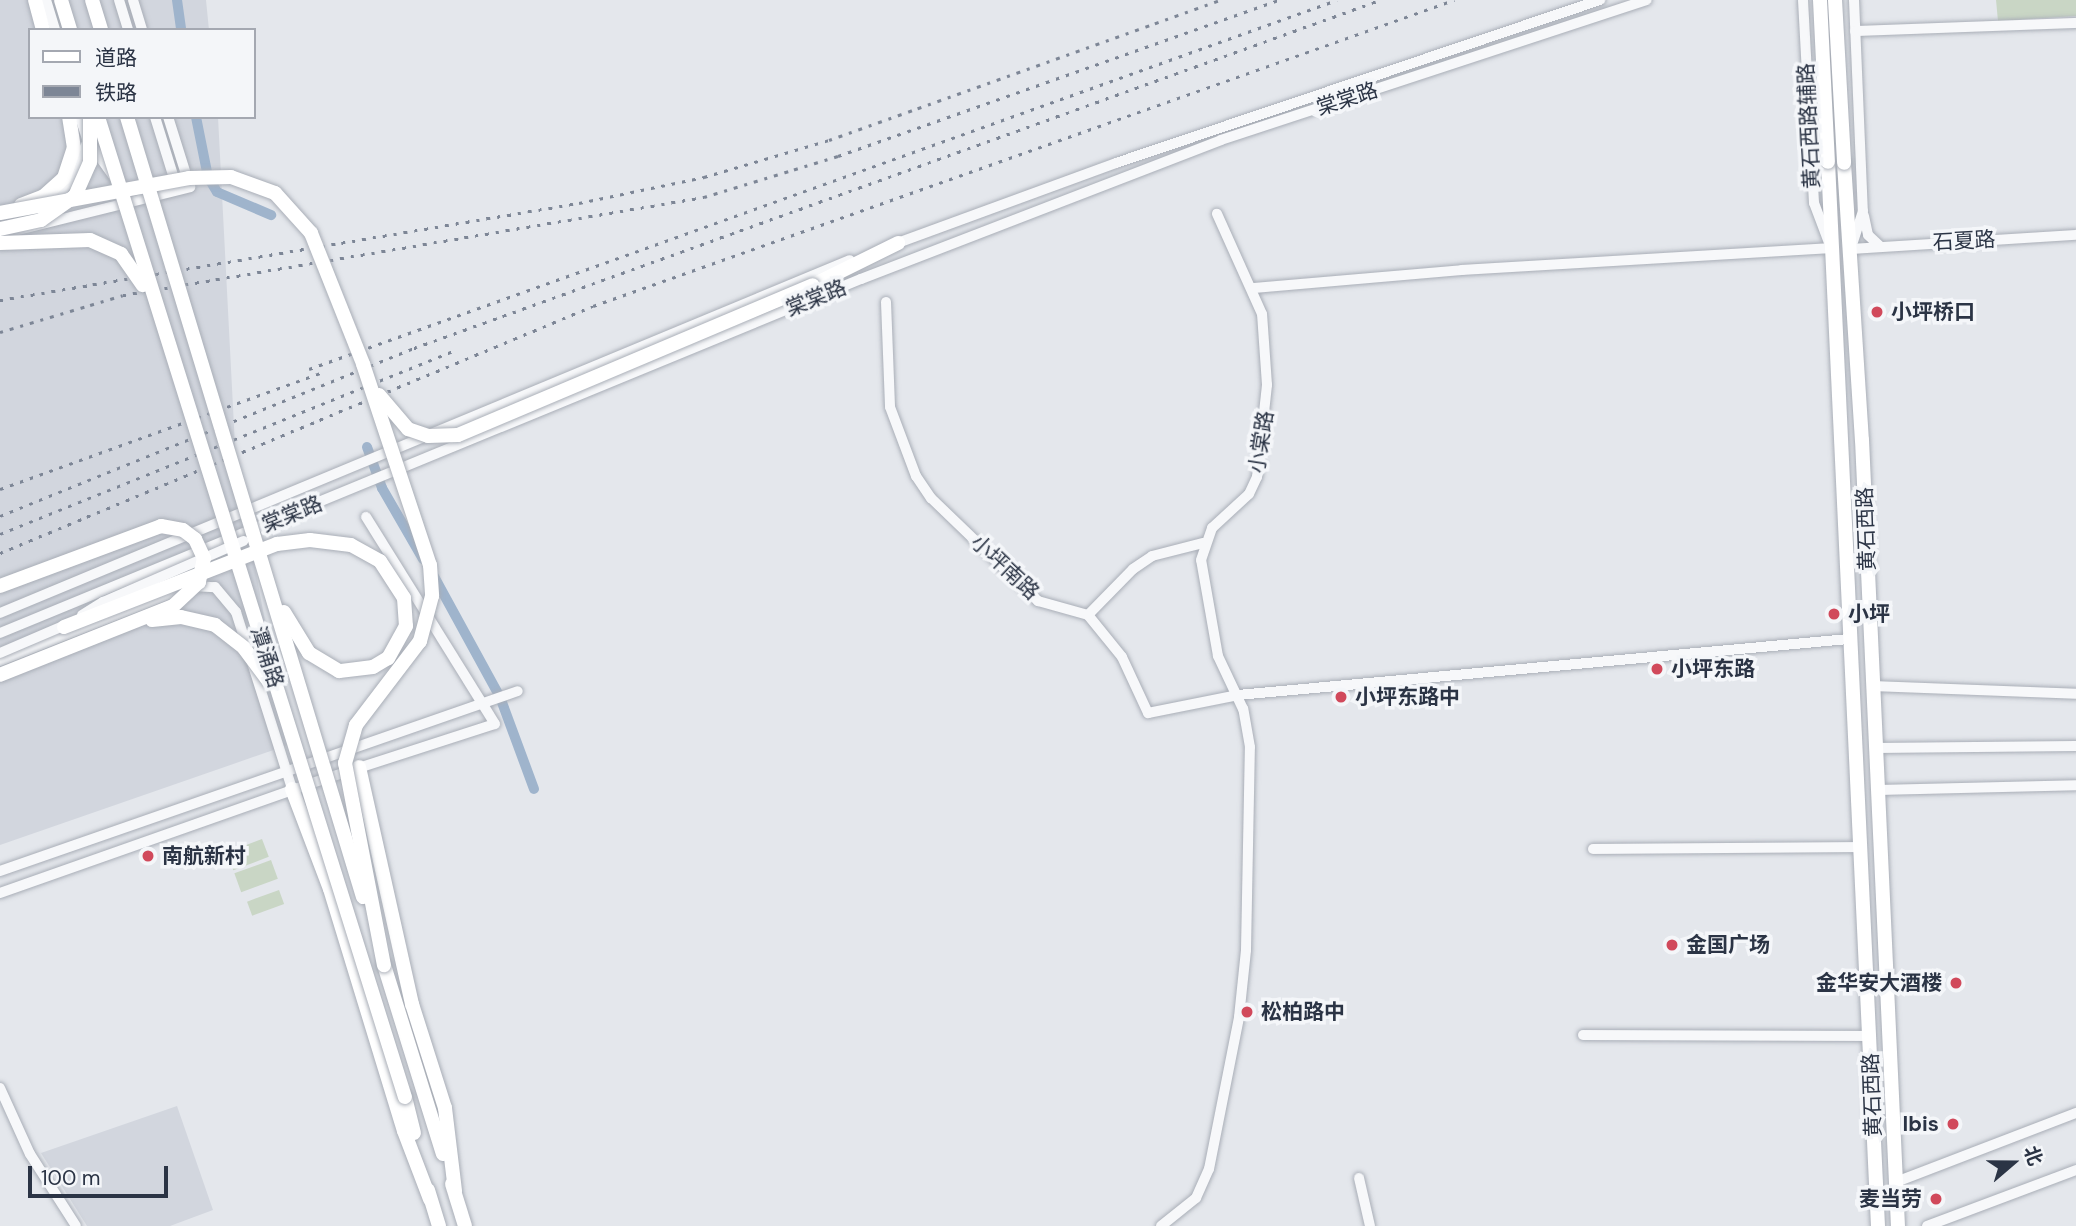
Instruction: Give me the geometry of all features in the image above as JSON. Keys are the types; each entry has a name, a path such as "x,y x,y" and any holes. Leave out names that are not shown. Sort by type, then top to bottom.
{"main road":[{"path":"35,0 42,28"},
{"path":"61,0 69,28"},
{"path":"92,0 100,28"},
{"name":"黄石西路","path":"1820,0 1878,1226"},
{"name":"黄石西路","path":"1835,0 1851,249 1898,1226"},
{"path":"0,211 44,196 64,178 74,148 69,119"},
{"path":"0,231 41,220 75,195 90,162 90,119"},
{"name":"潭涌路","path":"99,119 405,1097 430,1199"},
{"name":"潭涌路","path":"128,119 454,1191"},
{"path":"0,211 189,178 231,177 258,186 291,206 311,233 363,364 425,542 432,596 420,641 356,725 345,763 384,965"},
{"path":"0,243 77,239 106,245 131,263 164,333"},
{"path":"363,364 389,411 408,429 428,436 458,435 813,285 898,243"},
{"path":"0,586 147,529 183,530 195,539 204,558 199,582 173,606 0,674"},
{"path":"64,627 277,544 302,541 351,545 380,561 394,578 407,609 406,626 388,658 357,671 340,671 320,663 297,639 262,564"},
{"path":"130,623 181,617 215,625 257,663 290,729"},
{"path":"359,767 396,937 445,1108 454,1191 465,1226"},
{"path":"292,789 330,889 404,1131 439,1226"}],"street":[{"path":"46,0 54,28"},
{"path":"119,0 127,28"},
{"path":"133,0 141,28"},
{"name":"棠棠路","path":"0,613 898,243 1116,163 1600,0"},
{"name":"棠棠路","path":"0,634 861,279 1221,140 1647,0"},
{"path":"1803,4 1854,3 1863,211 1868,235 1880,246"},
{"name":"黄石西路辅路","path":"1803,4 1814,204 1831,248"},
{"path":"1855,31 2076,23"},
{"path":"81,119 87,139 101,162 137,203"},
{"path":"156,119 178,191"},
{"path":"0,231 27,232 65,217 137,203 190,187 170,119"},
{"path":"0,221 27,218 49,209 77,171 87,139"},
{"path":"1851,249 1863,211"},
{"name":"小棠路","path":"1203,543 1212,528 1249,494 1262,456 1267,385 1262,314 1253,288 1217,214"},
{"name":"石夏路","path":"1851,249 2076,236"},
{"path":"1253,288 1462,270 1831,248"},
{"name":"小坪南路","path":"886,302 890,407 916,475 932,498 1038,601 1088,615"},
{"path":"0,893 292,789 495,724 366,517"},
{"path":"0,653 64,627 103,602 243,541 271,522"},
{"path":"0,661 302,541"},
{"path":"1161,1226 1196,1198 1203,1185 1239,1017 1252,799 1248,730 1238,695 1218,656 1207,610 1203,543 1152,556 1132,569 1088,615 1122,657 1148,713 1238,695 1849,639"},
{"path":"175,591 206,584 230,600 292,789"},
{"path":"0,605 18,606"},
{"path":"1872,686 2076,694"},
{"path":"0,871 286,769 519,691"},
{"path":"418,724 425,745"},
{"path":"1875,748 2076,746"},
{"path":"1878,790 2076,785"},
{"path":"1593,849 1861,847"},
{"path":"1583,1035 1869,1036"},
{"path":"0,1088 30,1154 76,1226"},
{"path":"1896,1182 2076,1113"},
{"path":"1927,1226 2076,1170"},
{"path":"1359,1178 1370,1226"}],"shaded area":[{"path":"0,0 206,0 209,28 28,28 28,119 218,119 236,465 288,745 0,845"},
{"path":"177,1106 213,1210 170,1226 87,1226 41,1153"}],"green space":[{"path":"1996,0 2076,0 2076,16 1998,21"},
{"path":"262,839 269,857 233,870 227,853"},
{"path":"271,860 278,879 241,892 234,873"},
{"path":"279,890 284,904 252,916 247,902"}],"waterway":[{"path":"177,0 181,28"},
{"path":"196,119 208,177 217,192 271,215"},
{"path":"367,447 382,488 423,559"},
{"path":"431,571 500,697 534,789"}],"railway":[{"path":"0,300 579,203 704,177 829,140 1220,0"},
{"path":"0,332 123,295 704,197 838,156 1278,0"},
{"path":"309,369 1337,0"},
{"path":"0,516 414,348 1380,0"},
{"path":"0,553 593,306 1454,0"},
{"path":"0,534 453,351"},
{"path":"0,489 323,372"}],"place":[{"name":"小坪桥口","path":"1877,312"},
{"name":"小坪","path":"1834,614"},
{"name":"小坪东路","path":"1657,669"},
{"name":"小坪东路中","path":"1341,697"},
{"name":"南航新村","path":"148,856"},
{"name":"金国广场","path":"1672,945"},
{"name":"金华安大酒楼","path":"1956,983"},
{"name":"松柏路中","path":"1247,1012"},
{"name":"Ibis","path":"1953,1124"},
{"name":"麦当劳","path":"1936,1199"}]}
